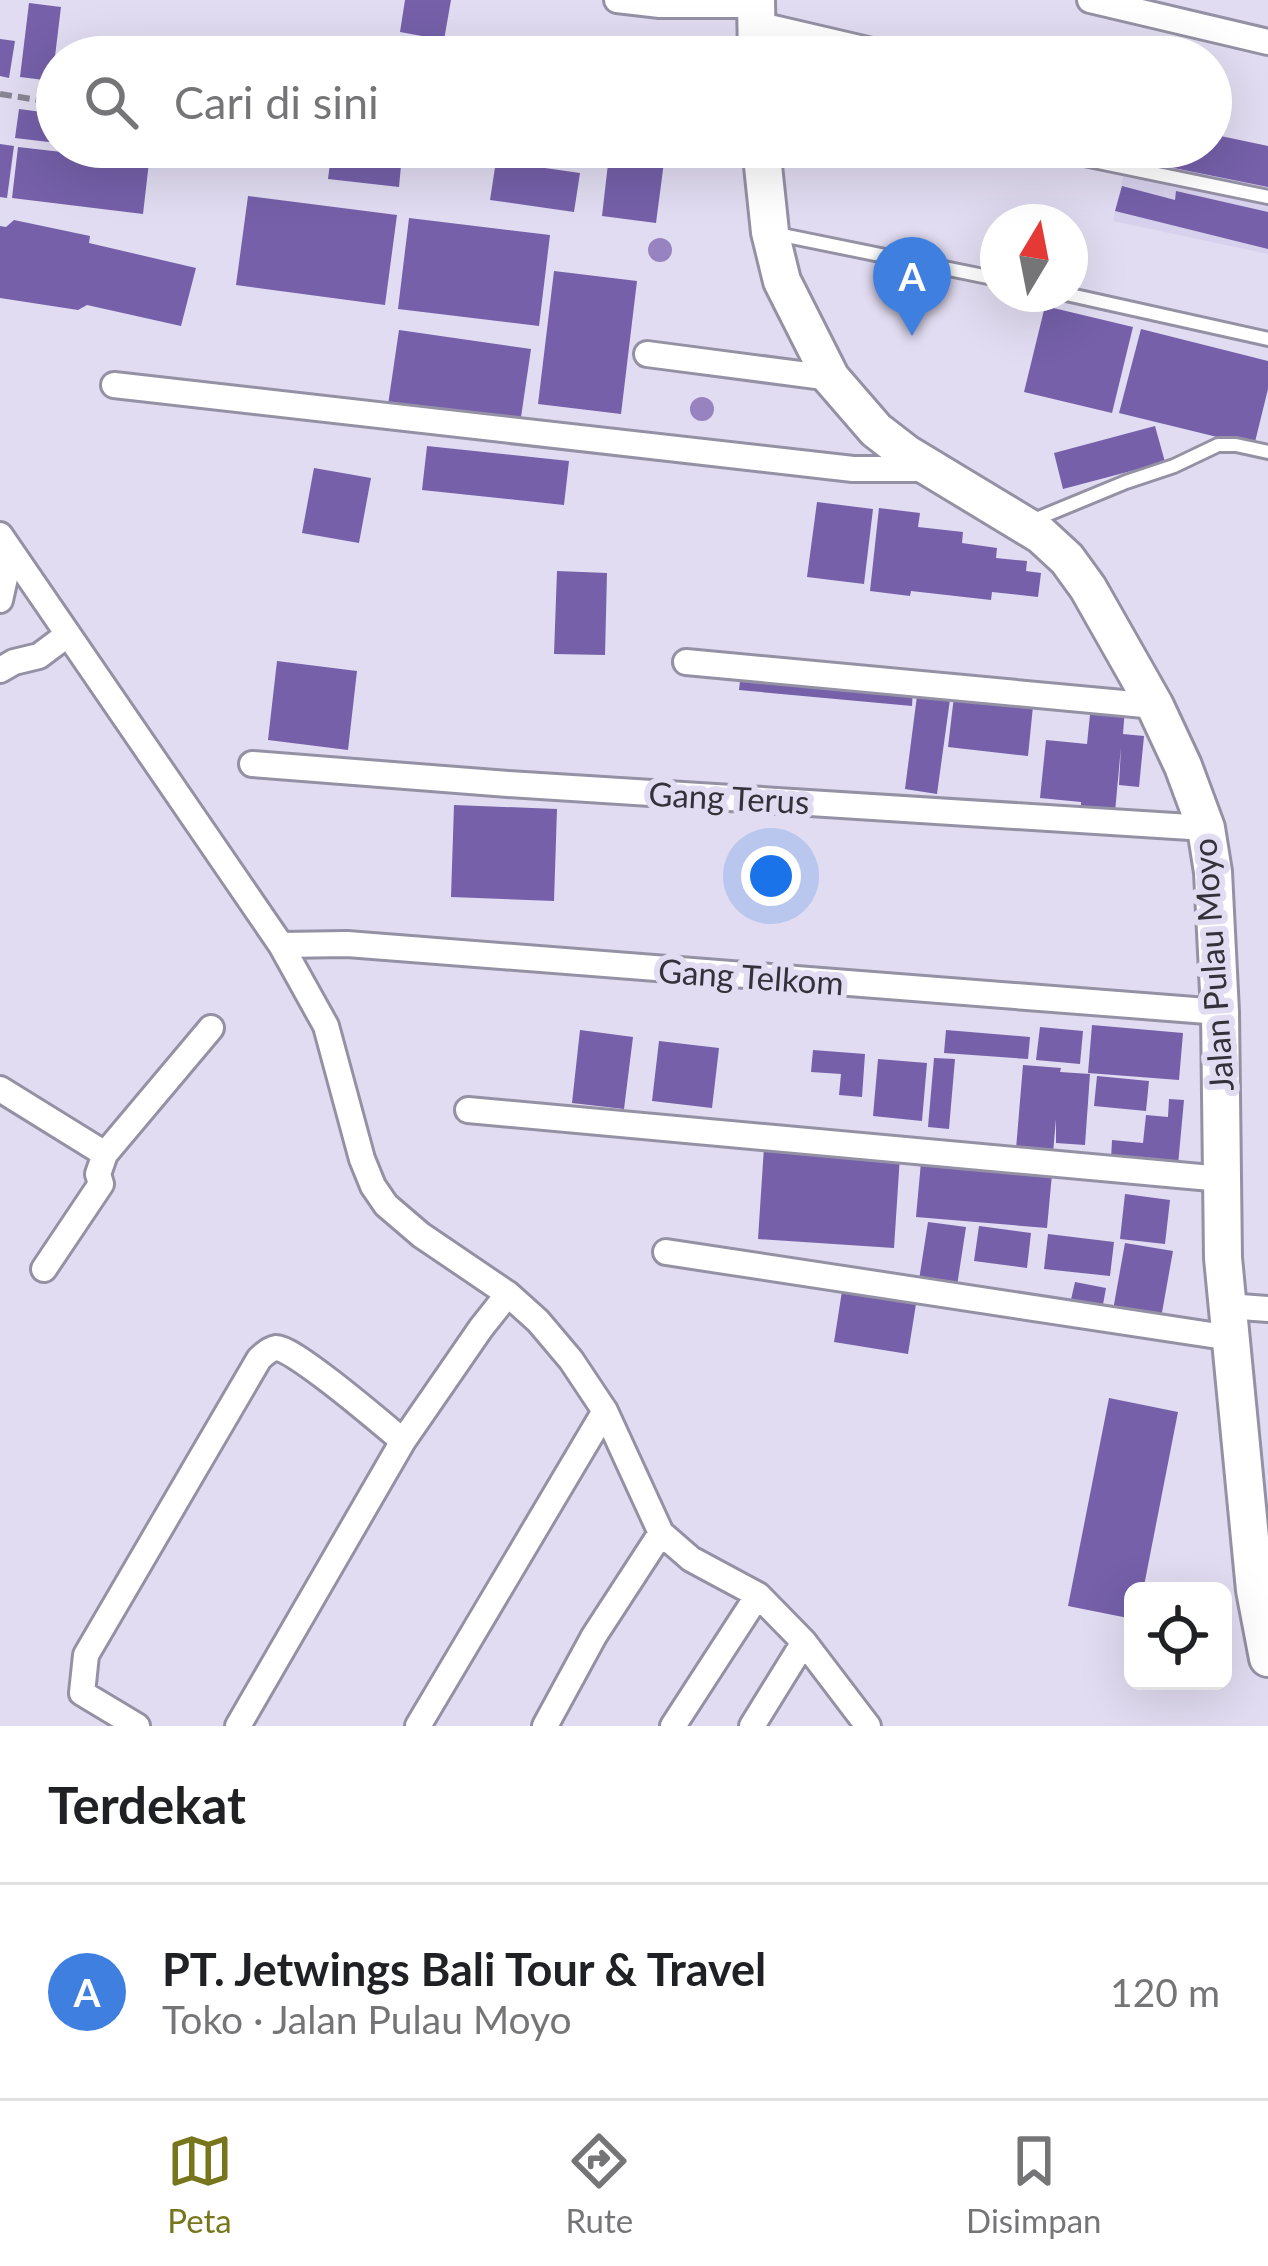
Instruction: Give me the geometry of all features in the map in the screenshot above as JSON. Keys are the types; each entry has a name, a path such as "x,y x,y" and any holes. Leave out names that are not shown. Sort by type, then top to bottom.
{"street":[{"path":"617,0 756,21 815,36"},
{"path":"1090,0 1268,42"},
{"name":"Jalan Pulau Moyo","path":"763,168 770,232 782,281 831,378 876,430 907,454 1041,536 1067,559 1155,706 1206,828 1213,872 1220,1012 1222,1258 1268,1658"},
{"path":"647,354 831,378"},
{"path":"114,385 853,469 932,469"},
{"path":"2,591 6,543"},
{"path":"6,543 54,644 281,945 326,1026 350,1120 373,1186 386,1205 538,1321 605,1411 661,1533 691,1559 758,1595 804,1642 868,1726"},
{"path":"0,670 54,644"},
{"path":"686,662 1155,706"},
{"name":"Gang Terus","path":"252,764 1206,828"},
{"name":"Gang Telkom","path":"281,945 347,944 1220,1012"},
{"path":"44,1269 101,1184 98,1174 105,1154 212,1028"},
{"path":"0,1089 105,1154"},
{"path":"468,1110 1222,1179"},
{"path":"666,1252 1229,1322 1268,1309"},
{"path":"238,1726 404,1441 508,1294"},
{"path":"137,1726 82,1693 86,1655 259,1359 281,1348 404,1441"},
{"path":"418,1726 605,1411"},
{"path":"545,1726 594,1636 661,1533"},
{"path":"673,1726 758,1595"},
{"path":"752,1726 804,1642"}],"lane":[{"path":"1128,168 1268,197"},
{"path":"770,232 980,275"},
{"path":"1088,299 1268,339"},
{"path":"1023,525 1218,445 1268,452"}],"path":[{"path":"0,94 36,100"}],"shaded area":[{"path":"1232,138 1268,146 1268,254 1113,221 1125,168 1232,168"}],"building":[{"path":"405,0 451,0 445,36 400,32"},
{"path":"29,3 61,7 57,36 36,36 36,79 20,77"},
{"path":"0,39 15,41 9,78 0,76"},
{"path":"19,109 36,111 36,140 15,138"},
{"path":"1232,138 1268,146 1268,187 1174,168 1232,168"},
{"path":"0,144 14,146 7,198 0,197"},
{"path":"18,147 36,149 36,168 148,168 143,214 12,198"},
{"path":"329,168 401,168 399,187 328,179"},
{"path":"495,168 580,173 574,212 490,200"},
{"path":"608,168 663,168 656,223 602,216"},
{"path":"1122,186 1175,200 1176,191 1268,212 1268,249 1115,211"},
{"path":"248,196 397,215 385,305 236,285"},
{"path":"409,218 550,235 539,326 398,309"},
{"path":"14,220 90,236 89,243 196,268 181,326 87,305 78,310 0,298 0,226"},
{"path":"554,271 637,281 621,414 538,404"},
{"path":"1044,312 1070,312 1133,327 1112,413 1024,392"},
{"path":"1141,329 1268,361 1268,389 1254,446 1119,413"},
{"path":"399,330 531,349 520,424 388,405"},
{"path":"1155,426 1165,462 1063,489 1054,453"},
{"path":"427,446 569,461 564,505 422,490"},
{"path":"314,468 371,478 359,543 302,533"},
{"path":"817,502 873,509 864,584 807,577"},
{"path":"879,508 920,513 918,527 963,532 962,543 997,548 996,558 1027,561 1026,571 1041,573 1038,597 992,592 991,600 870,591"},
{"path":"557,571 607,573 605,655 554,654"},
{"path":"277,661 357,671 348,750 268,740"},
{"path":"741,672 913,687 912,706 739,690"},
{"path":"918,688 951,692 937,794 905,789"},
{"path":"955,688 1034,696 1028,756 948,747"},
{"path":"1091,705 1125,708 1123,734 1144,736 1139,787 1119,785 1121,747 1115,812 1040,798 1046,740 1087,744"},
{"path":"454,805 557,809 554,901 451,897"},
{"path":"1092,1025 1183,1033 1179,1080 1088,1073"},
{"path":"1040,1027 1083,1031 1080,1064 1036,1060"},
{"path":"580,1030 633,1037 624,1109 572,1103"},
{"path":"946,1030 1030,1037 1028,1059 944,1053"},
{"path":"659,1041 719,1048 712,1108 652,1101"},
{"path":"813,1050 865,1054 862,1097 839,1095 841,1074 811,1072"},
{"path":"934,1058 955,1059 949,1129 928,1127"},
{"path":"878,1059 927,1063 922,1121 873,1116"},
{"path":"1023,1065 1090,1074 1085,1145 1056,1143 1056,1119 1053,1153 1016,1149"},
{"path":"1097,1076 1149,1081 1146,1111 1094,1106"},
{"path":"1169,1099 1184,1100 1178,1165 1111,1160 1112,1140 1143,1143 1146,1115 1168,1117"},
{"path":"764,1147 900,1156 894,1248 758,1239"},
{"path":"921,1162 1052,1174 1047,1228 916,1217"},
{"path":"1125,1194 1170,1200 1165,1244 1120,1239"},
{"path":"928,1222 966,1227 957,1286 919,1280"},
{"path":"979,1226 1031,1233 1027,1268 974,1261"},
{"path":"1048,1234 1114,1242 1110,1276 1044,1269"},
{"path":"1125,1243 1173,1251 1161,1318 1113,1310"},
{"path":"1075,1282 1106,1288 1102,1310 1070,1304"},
{"path":"842,1291 916,1304 908,1354 834,1342"},
{"path":"1109,1398 1178,1412 1145,1582 1124,1582 1124,1617 1068,1606"}],"place":[{"name":"PT. Jetwings Bali Tour & Travel","path":"912,336"}]}
